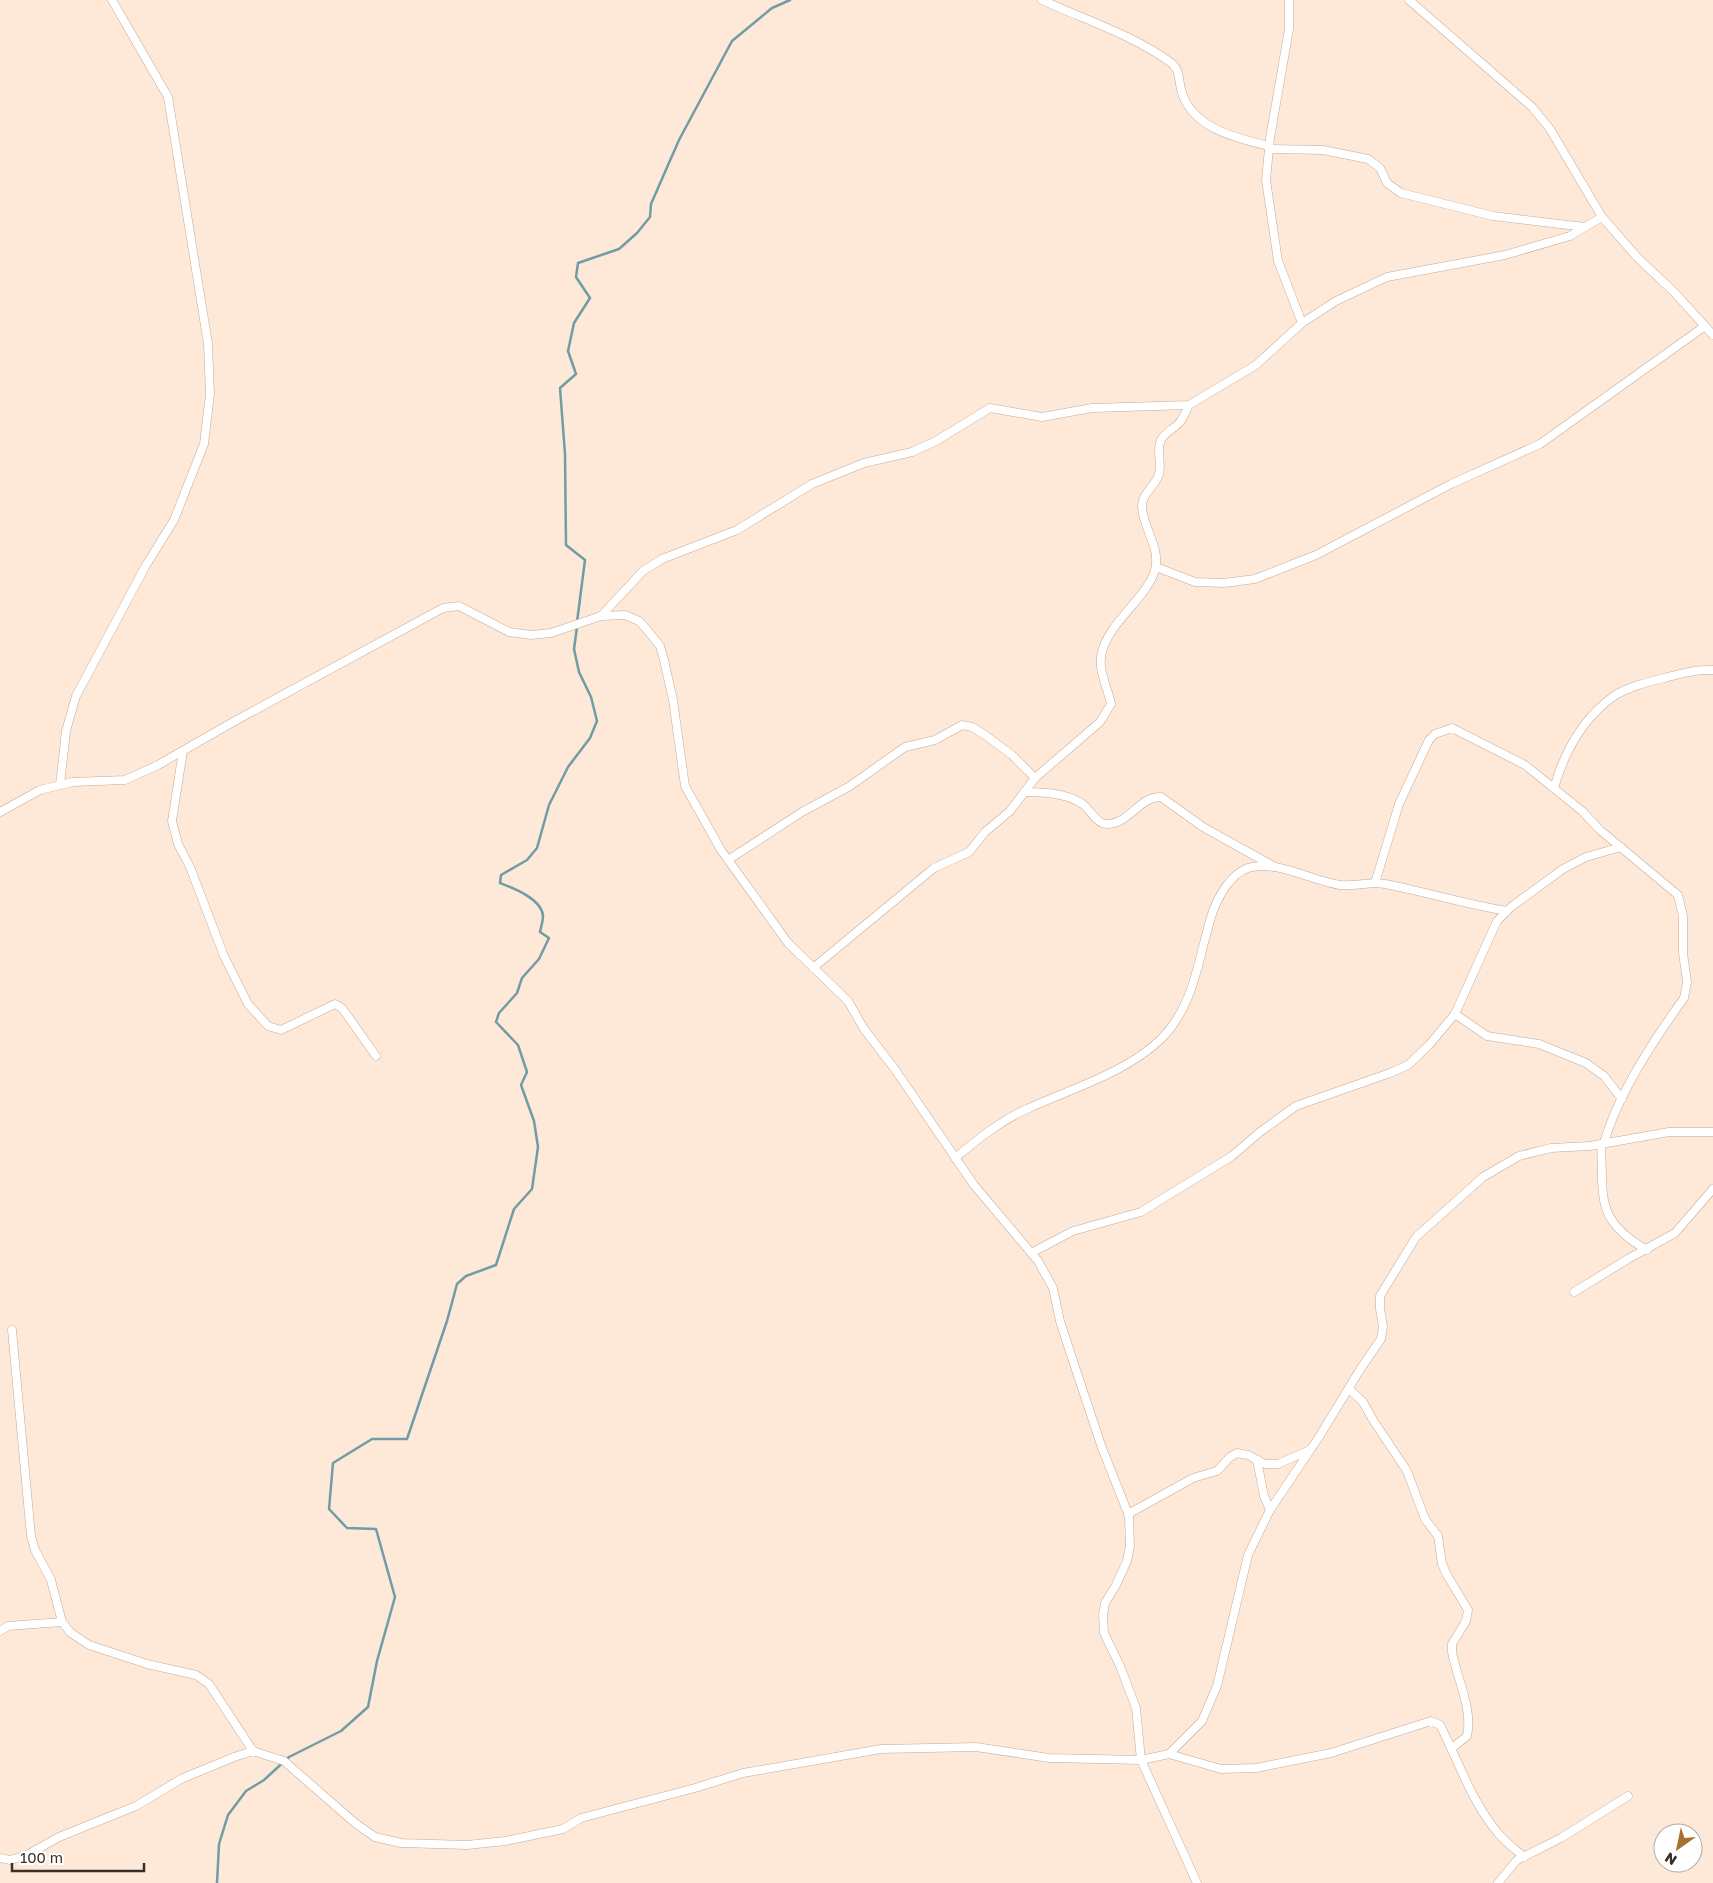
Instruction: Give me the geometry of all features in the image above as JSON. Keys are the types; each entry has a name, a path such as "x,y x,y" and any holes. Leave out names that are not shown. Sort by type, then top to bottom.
{"street":[{"path":"60,785 66,731 76,696 177,513 204,444 210,394 208,344 168,97 112,0"},
{"path":"1042,0 1132,39 1170,62 1176,67 1180,76 1181,90 1190,107 1200,119 1213,128 1232,136 1269,148 1323,150 1368,159 1380,168 1387,183 1401,193 1493,216 1585,228"},
{"path":"1289,0 1289,29 1269,148 1266,180 1278,261 1302,323"},
{"path":"1409,0 1532,107 1550,129 1602,217 1636,256 1674,292 1713,335"},
{"path":"601,616 643,571 662,559 737,530 812,484 864,463 912,452 936,442 990,408 1042,417 1092,408 1189,405 1256,365 1302,323 1336,301 1387,277 1505,255 1570,236 1602,217"},
{"path":"1156,567 1195,582 1224,583 1255,579 1316,555 1451,484 1540,444 1705,326"},
{"path":"813,968 934,868 968,852 985,832 1010,811 1035,778 1100,722 1111,704 1103,676 1101,653 1108,638 1135,599 1144,591 1156,567 1154,548 1142,507 1144,498 1159,475 1162,461 1159,450 1160,441 1182,420 1189,405"},
{"path":"0,812 40,790 73,782 125,780 158,765 443,608 459,606 509,632 531,635 551,633 601,616 625,615 639,621 660,646 673,700 685,786 728,860 788,943 848,1001 864,1029 894,1068 974,1185 1038,1261 1053,1288 1060,1321 1072,1358 1102,1448 1128,1514 1130,1546 1127,1561 1105,1603 1104,1633 1120,1666 1136,1708 1141,1760 1197,1883"},
{"path":"1554,788 1569,747 1588,720 1614,696 1643,683 1700,669 1713,670"},
{"path":"728,860 802,812 850,786 905,747 935,740 962,725 972,727 985,735 1012,755 1035,778"},
{"path":"1375,883 1399,804 1429,740 1442,730 1452,728 1525,765 1678,895 1683,916 1683,953 1687,982 1684,998 1669,1019 1622,1099 1608,1128 1603,1144 1604,1206 1620,1232 1647,1250"},
{"path":"183,751 172,820 176,836 224,956 248,1004 268,1026 280,1030 335,1004 345,1012 376,1056"},
{"path":"1024,792 1070,797 1082,803 1101,822 1109,824 1127,817 1148,799 1161,797 1203,827 1279,869"},
{"path":"1031,1253 1073,1231 1141,1212 1232,1156 1260,1132 1296,1106 1390,1073 1408,1064 1429,1045 1455,1014 1497,921 1534,889 1586,857 1621,847"},
{"path":"955,1158 990,1129 1025,1110 1123,1066 1160,1040 1186,1003 1214,910 1231,879 1250,868 1293,871 1321,881 1341,885 1375,883 1507,911"},
{"path":"1455,1014 1487,1036 1539,1044 1586,1063 1604,1076 1622,1099"},
{"path":"1169,1754 1202,1721 1217,1686 1230,1624 1248,1555 1270,1510 1311,1450 1381,1339 1383,1326 1380,1296 1416,1237 1483,1177 1519,1156 1551,1148 1603,1144 1669,1132 1713,1132"},
{"path":"1574,1292 1628,1258 1647,1250 1674,1233 1713,1190"},
{"path":"12,1330 31,1536 35,1550 50,1580 62,1622 72,1633 90,1645 147,1664 196,1675 209,1684 253,1751"},
{"path":"1349,1389 1370,1412 1372,1420 1408,1471 1426,1519 1438,1536 1442,1564 1468,1610 1466,1621 1452,1644 1452,1652 1466,1706 1469,1729 1467,1736 1452,1748"},
{"path":"1128,1514 1193,1478 1217,1471 1230,1457 1237,1453 1248,1454 1265,1464 1278,1464 1311,1450"},
{"path":"1257,1460 1264,1496 1270,1510"},
{"path":"0,1631 8,1626 62,1622"},
{"path":"0,1858 10,1860 27,1855 59,1837 136,1806 181,1779 253,1751 284,1761 355,1823 375,1837 400,1843 467,1845 505,1841 564,1829 581,1818 695,1788 743,1772 881,1749 976,1748 1049,1758 1141,1760 1169,1754 1221,1769 1256,1768 1331,1753 1430,1721 1440,1725 1478,1806 1498,1834 1524,1857"},
{"path":"1498,1883 1517,1860 1561,1838 1628,1796"}],"waterway":[{"path":"577,622 585,560 566,545 565,454 560,388 576,374 568,351 574,323 590,298 576,277 578,263 619,249 637,233 650,217 651,204 679,140 732,41 772,8 790,0"},
{"path":"217,1883 219,1844 228,1815 246,1791 264,1780 289,1757 341,1731 368,1707 377,1661 395,1597 376,1529 347,1528 329,1509 333,1463 372,1439 407,1439 447,1321 457,1284 466,1276 496,1265 514,1209 532,1189 538,1147 534,1121 521,1085 527,1072 518,1045 496,1022 499,1013 517,993 522,978 539,959 549,938 540,932 543,916 538,904 526,895 500,883 501,875 527,860 537,848 549,805 568,767 590,738 597,721 591,697 579,672 574,649 577,627"}]}
